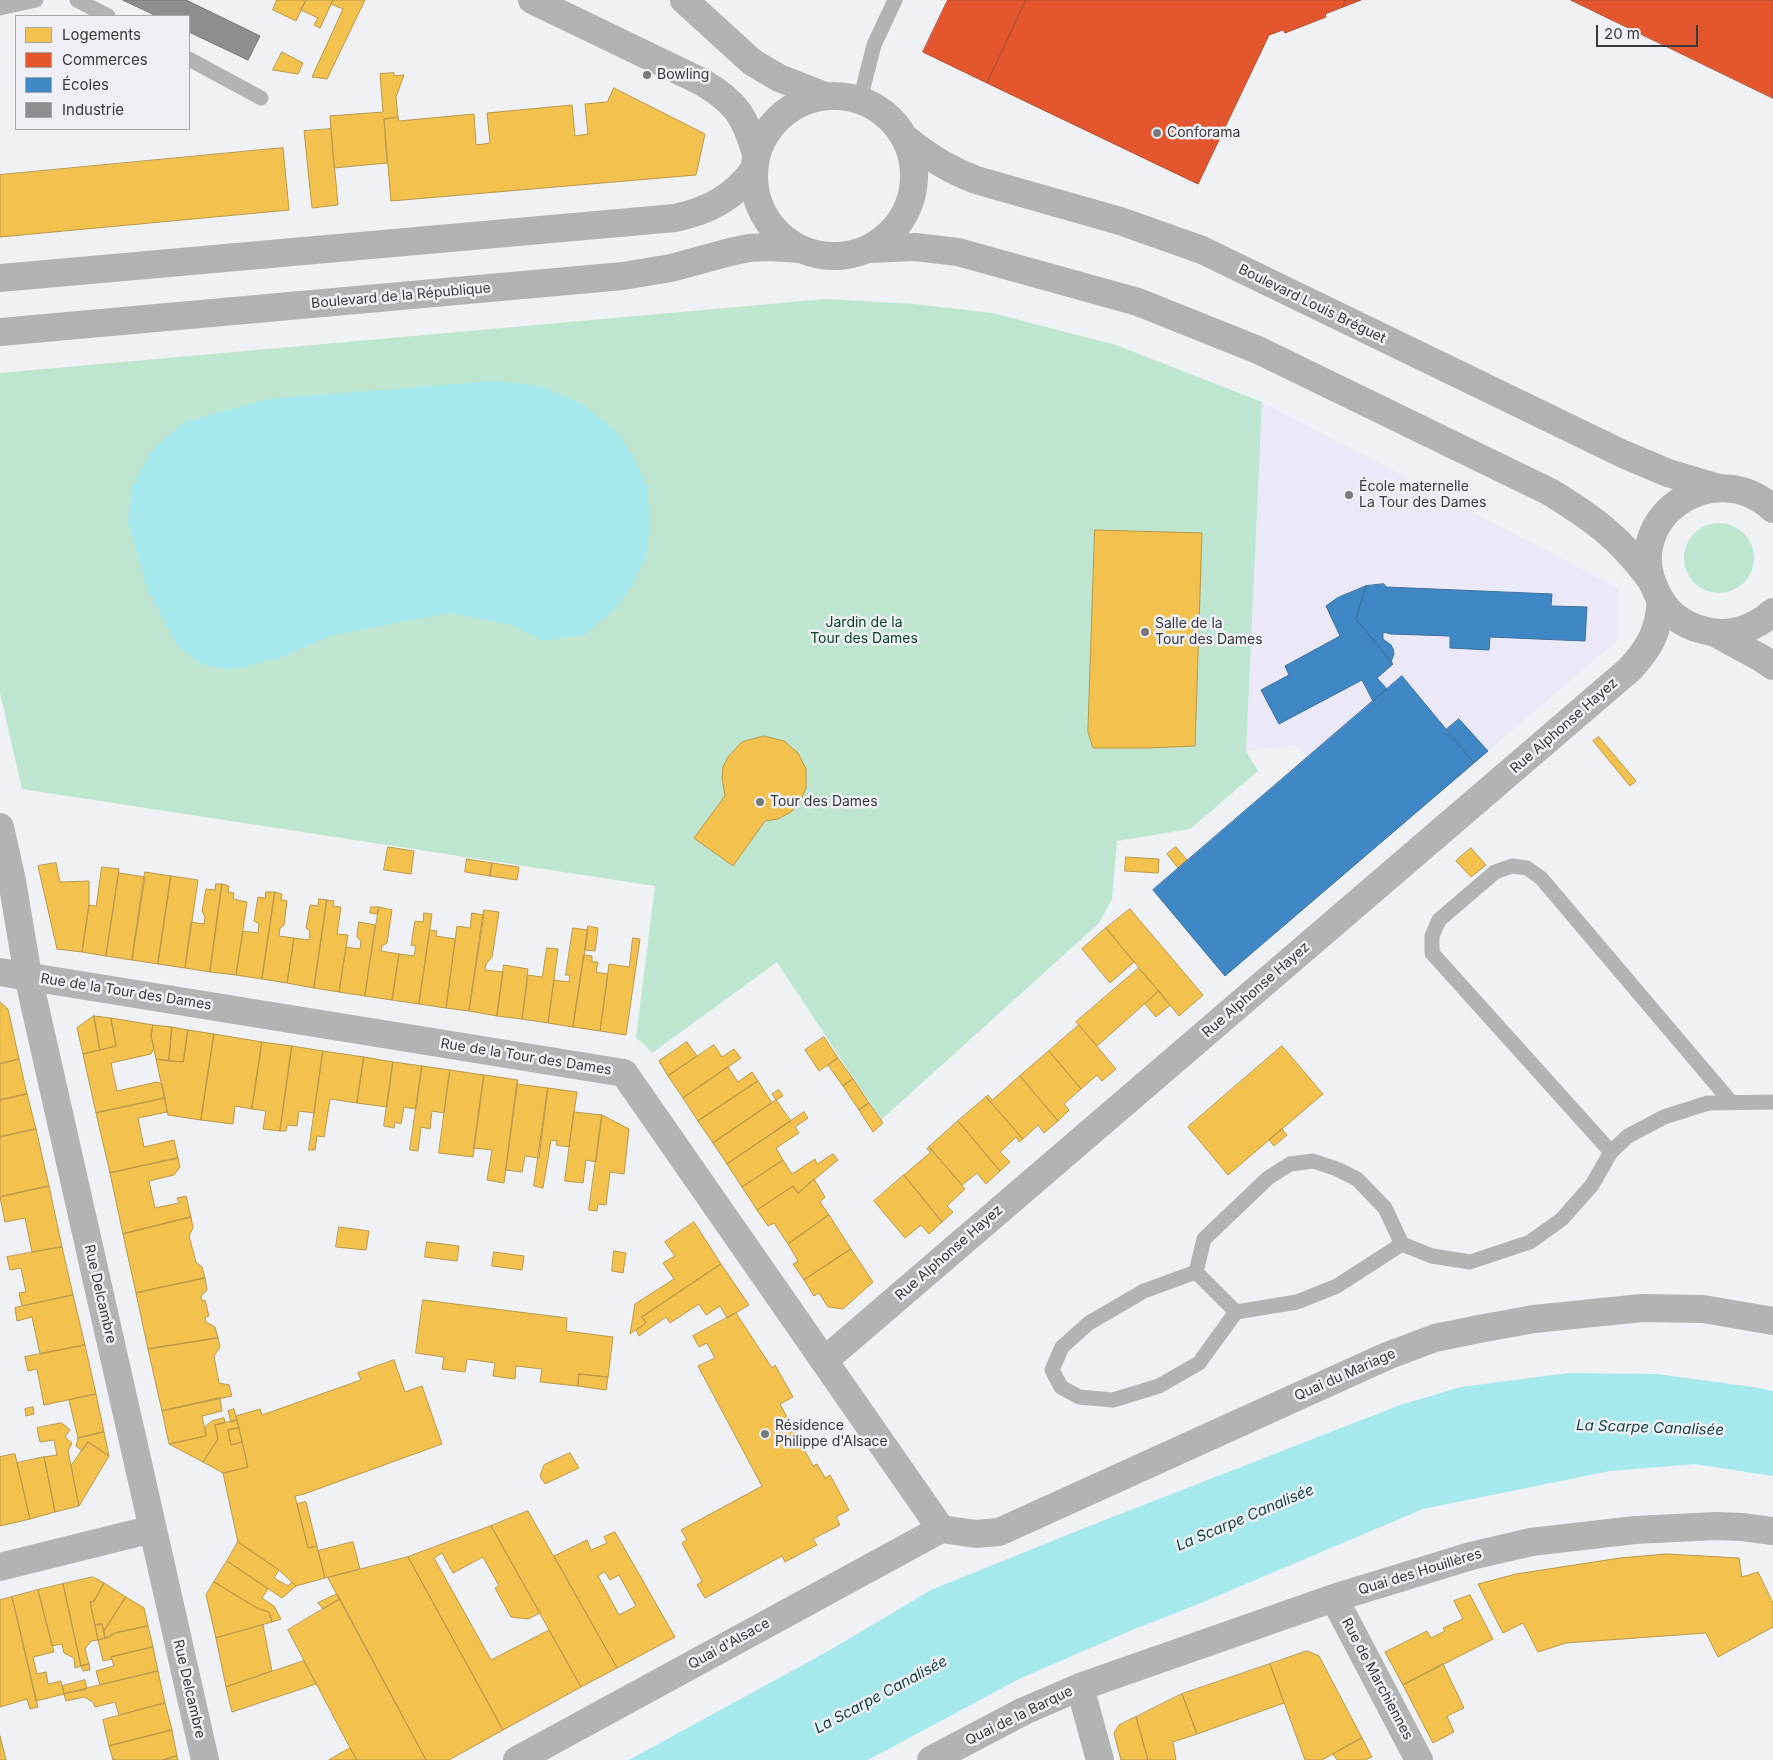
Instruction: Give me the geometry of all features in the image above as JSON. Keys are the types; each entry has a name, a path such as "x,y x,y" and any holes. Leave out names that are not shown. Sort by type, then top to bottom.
{"main road":[{"path":"0,278 675,218 705,210 736,191 755,162 766,132 782,115 802,102 825,96 849,97 872,104 891,119 905,138 913,163 914,188 911,201 899,224 880,242 858,253 834,257 800,249 780,236 764,217 756,194 755,162 751,135 744,119 735,106 702,82 532,0"},
{"path":"684,0 752,62 780,78 825,96"},
{"name":"Boulevard Louis Bréguet","path":"905,138 934,160 955,172 1120,221 1202,250 1631,457 1668,473 1715,487 1747,492 1771,504"},
{"name":"Boulevard de la République","path":"0,332 623,276 663,270 749,248 800,249"},
{"path":"869,249 930,248 958,252 1138,302 1258,350 1550,492 1608,531 1635,558 1675,617 1694,628 1715,633 1773,666"},
{"path":"1656,590 1648,556 1658,523 1682,498 1703,489 1715,487"},
{"path":"1715,633 1737,632 1747,629 1762,621 1773,612"}],"street":[{"name":"Rue Alphonse Hayez","path":"825,1360 1630,669 1643,655 1656,632 1656,590"},
{"name":"Rue Delcambre","path":"0,827 12,881 28,976 205,1760"},
{"name":"Rue de la Tour des Dames","path":"0,972 624,1073 825,1360 940,1529"},
{"name":"Quai du Mariage","path":"940,1529 976,1534 999,1532 1388,1356 1435,1338 1534,1320 1642,1308 1703,1309 1773,1321"},
{"name":"Quai des Houillères","path":"1080,1687 1334,1598 1502,1548 1558,1538 1678,1527 1742,1526 1773,1531"},
{"path":"0,1567 153,1529"},
{"name":"Quai d'Alsace","path":"517,1760 940,1529"},
{"name":"Rue de Marchiennes","path":"1334,1598 1419,1760"},
{"path":"1080,1687 1100,1760"},
{"name":"Quai de la Barque","path":"931,1760 1024,1711 1080,1687"}],"lane":[{"path":"0,8 36,0"},
{"path":"77,0 106,15"},
{"path":"860,100 874,45 895,0"},
{"path":"190,60 261,98"},
{"path":"1611,1152 1432,953 1432,936 1440,920 1495,872 1512,866 1527,868 1541,878 1731,1102"},
{"path":"1196,1272 1204,1239 1268,1178 1290,1164 1313,1161 1337,1169 1357,1179 1385,1208 1402,1244 1432,1256 1470,1262 1530,1242 1562,1219 1592,1185 1611,1152 1628,1136 1664,1117 1708,1103 1773,1102"},
{"path":"1196,1272 1144,1291 1089,1323 1062,1347 1052,1370 1061,1387 1079,1397 1113,1400 1159,1386 1199,1363 1236,1312 1297,1302 1337,1286 1402,1244"},
{"path":"1196,1272 1236,1312"}],"shaded area":[{"name":"École maternelle La Tour des Dames","path":"1262,402 1618,588 1618,640 1474,763 1402,676 1308,757 1295,745 1246,751"}],"green space":[{"name":"Jardin de la Tour des Dames","path":"826,299 915,304 992,313 1116,345 1262,402 1246,751 1258,771 1190,829 1117,841 1112,899 1099,923 881,1120 777,962 652,1053 636,1038 655,886 22,789 0,693 0,373"},
{"path":"1719,523 1732,526 1744,533 1751,545 1754,558 1751,571 1744,583 1732,590 1719,593 1706,590 1694,583 1687,571 1684,558 1687,545 1694,533 1706,526"}],"water":[{"path":"494,381 545,388 581,403 619,434 647,487 650,519 646,557 629,590 613,610 584,635 544,641 512,625 449,613 333,635 279,658 230,670 201,664 177,645 148,590 128,522 132,488 152,450 185,422 268,399"},
{"name":"La Scarpe Canalisée","path":"1568,1373 1657,1374 1773,1391 1773,1476 1695,1464 1610,1471 1423,1509 1021,1678 868,1760 629,1760 830,1650 931,1590 1400,1405 1461,1387"}],"building: Logements":[{"path":"277,0 306,0 296,21 273,10"},
{"path":"306,0 333,0 320,28 314,25 318,18 301,10"},
{"path":"333,0 365,0 327,79 312,77 343,9 331,4"},
{"path":"282,52 303,63 298,74 273,70"},
{"path":"394,73 394,76 404,75 396,97 398,117 384,119 387,163 334,168 330,116 383,112 380,74"},
{"path":"614,88 705,134 696,175 391,201 384,119 398,117 399,121 474,114 476,145 490,143 487,113 572,105 575,136 588,134 585,104 607,102"},
{"path":"331,129 338,205 312,208 304,131"},
{"path":"283,148 289,210 0,237 0,175"},
{"name":"Salle de la Tour des Dames","path":"1095,530 1202,533 1195,746 1093,748 1088,732"},
{"name":"Tour des Dames","path":"764,736 784,741 798,753 806,769 806,788 801,800 791,812 778,819 765,821 733,866 694,838 725,796 722,778 723,767 728,757 742,742"},
{"path":"1599,737 1636,781 1630,786 1593,741"},
{"path":"388,847 414,851 411,874 384,870"},
{"path":"1176,847 1187,860 1178,868 1167,854"},
{"path":"1471,848 1486,865 1471,877 1456,861"},
{"path":"1126,857 1159,859 1158,873 1125,871"},
{"path":"467,859 492,863 490,876 465,872"},
{"path":"56,863 60,882 89,881 89,905 82,952 57,949 38,866"},
{"path":"492,863 519,867 517,880 490,876"},
{"path":"102,867 119,869 106,956 82,952 89,905 96,906"},
{"path":"145,872 171,876 158,964 132,960"},
{"path":"119,873 145,877 132,960 106,956"},
{"path":"171,876 198,880 185,968 158,964"},
{"path":"216,884 222,884 210,972 185,968 191,922 204,924 205,917 202,911 206,889 215,890"},
{"path":"222,884 229,886 228,892 234,893 233,899 247,902 236,975 210,972"},
{"path":"266,892 275,892 262,979 236,975 243,931 258,933 259,924 254,921 258,897 265,898"},
{"path":"275,892 282,894 281,900 287,901 284,925 280,928 279,936 294,938 287,983 262,979"},
{"path":"319,899 327,900 314,988 287,983 294,938 309,940 310,931 306,928 310,905 318,906"},
{"path":"327,900 334,901 333,906 341,907 337,934 348,935 339,992 314,988"},
{"path":"371,907 379,907 377,914 370,913"},
{"path":"379,907 392,910 387,943 382,946 381,951 399,954 392,1000 365,996"},
{"path":"1130,909 1203,995 1179,1016 1106,928"},
{"path":"484,910 499,912 492,957 486,964 485,970 503,972 497,1016 469,1011"},
{"path":"424,913 432,914 419,1004 392,1000 399,954 414,956 416,946 411,945 415,921 423,922"},
{"path":"472,913 484,915 469,1011 446,1008 457,926 470,928"},
{"path":"359,922 375,925 365,996 339,992 346,947 360,949 361,941 357,937"},
{"path":"588,926 598,928 595,951 585,950"},
{"path":"573,928 588,930 573,1027 548,1023 554,980 569,982 570,975 566,975"},
{"path":"1106,928 1134,962 1110,983 1082,949"},
{"path":"430,930 437,931 436,936 455,939 446,1008 419,1004"},
{"path":"633,938 640,939 626,1035 600,1031 609,964 629,967"},
{"path":"547,948 558,949 548,1023 522,1019 528,975 542,977"},
{"path":"584,955 592,956 592,962 598,962 596,972 608,974 600,1031 573,1027"},
{"path":"504,965 528,969 522,1019 497,1016"},
{"path":"1139,968 1159,991 1097,1046 1076,1022"},
{"path":"1159,991 1170,1005 1156,1017 1145,1004"},
{"path":"0,1002 8,1009 19,1059 0,1064"},
{"path":"94,1016 100,1050 83,1054 77,1028"},
{"path":"94,1016 111,1018 116,1046 100,1050"},
{"path":"111,1018 153,1025 151,1036 154,1048 151,1054 111,1063 117,1091 157,1082 162,1084 165,1098 96,1113 83,1054 116,1046"},
{"path":"153,1025 172,1027 169,1061 156,1059 151,1036"},
{"path":"1079,1025 1116,1069 1102,1081 1097,1075 1081,1089 1049,1051"},
{"path":"172,1027 188,1030 183,1062 169,1061"},
{"path":"188,1030 214,1034 201,1120 168,1115 156,1059 183,1062"},
{"path":"214,1034 262,1042 252,1109 235,1106 233,1124 201,1120"},
{"path":"824,1037 838,1058 819,1071 805,1050"},
{"path":"262,1042 292,1046 280,1131 263,1129 266,1111 252,1109"},
{"path":"687,1042 697,1056 668,1076 659,1061"},
{"path":"714,1045 722,1057 734,1049 741,1058 683,1098 668,1076"},
{"path":"292,1046 323,1051 314,1113 299,1111 297,1126 287,1125 286,1131 280,1131"},
{"path":"1282,1046 1323,1094 1228,1175 1188,1127"},
{"path":"323,1051 364,1057 357,1103 330,1099 324,1137 317,1136 315,1150 309,1150"},
{"path":"1049,1051 1081,1089 1064,1104 1069,1110 1058,1121 1020,1076"},
{"path":"364,1057 393,1062 387,1107 357,1103"},
{"path":"838,1058 853,1079 843,1086 828,1065"},
{"path":"19,1059 27,1094 0,1100 0,1064"},
{"path":"393,1062 422,1066 416,1109 404,1107 401,1124 395,1122 394,1128 384,1126"},
{"path":"422,1066 450,1070 444,1113 432,1111 430,1129 421,1127 418,1151 410,1150"},
{"path":"728,1067 738,1082 752,1072 758,1081 698,1121 683,1098"},
{"path":"450,1070 484,1075 473,1157 439,1153"},
{"path":"484,1075 518,1080 504,1183 487,1180 492,1150 474,1148"},
{"path":"1020,1076 1058,1121 1044,1133 1038,1125 1023,1139 986,1097 988,1095 992,1100"},
{"path":"853,1079 869,1103 859,1110 843,1086"},
{"path":"758,1081 772,1103 713,1143 698,1121"},
{"path":"517,1084 548,1088 539,1158 525,1156 522,1172 506,1170"},
{"path":"548,1088 577,1092 569,1147 556,1145 557,1141 551,1140 543,1188 534,1186"},
{"path":"779,1090 783,1096 776,1100 772,1094"},
{"path":"27,1094 36,1129 0,1137 0,1100"},
{"path":"986,1097 1023,1139 1019,1142 1016,1137 1000,1152 1010,1162 1000,1171 958,1121"},
{"path":"165,1098 167,1112 138,1118 144,1147 174,1140 178,1158 110,1173 96,1113"},
{"path":"776,1100 791,1121 727,1164 713,1143"},
{"path":"869,1103 883,1123 873,1132 859,1110"},
{"path":"574,1112 602,1115 596,1162 586,1160 583,1183 565,1181"},
{"path":"804,1112 808,1118 795,1127 799,1133 776,1148 783,1160 742,1187 727,1164"},
{"path":"602,1115 629,1129 624,1174 610,1172 606,1205 598,1204 597,1211 589,1210"},
{"path":"958,1121 1000,1171 986,1184 977,1173 962,1185 929,1147"},
{"path":"36,1129 49,1186 0,1197 0,1137"},
{"path":"1282,1129 1287,1135 1274,1146 1269,1140"},
{"path":"929,1147 965,1189 947,1206 953,1212 942,1222 904,1175 931,1152 927,1149"},
{"path":"833,1154 838,1160 798,1193 793,1186 757,1210 742,1187 783,1160 792,1174 815,1159 817,1164"},
{"path":"178,1158 180,1167 174,1175 149,1181 155,1208 179,1203 177,1198 186,1196 191,1217 123,1234 110,1173"},
{"path":"904,1175 942,1222 929,1234 921,1225 905,1238 874,1201"},
{"path":"814,1179 825,1197 820,1202 829,1215 788,1244 774,1223 768,1226 757,1210 793,1186 798,1193"},
{"path":"49,1186 62,1247 32,1252 25,1218 5,1222 0,1197"},
{"path":"829,1215 851,1249 804,1280 793,1264 798,1261 788,1244"},
{"path":"191,1217 193,1228 189,1236 196,1262 202,1267 205,1278 136,1293 123,1234"},
{"path":"694,1222 721,1264 642,1317 646,1323 630,1334 635,1304 674,1279 663,1263 675,1256 665,1242"},
{"path":"339,1227 369,1231 366,1250 336,1247"},
{"path":"427,1242 459,1246 457,1261 425,1257"},
{"path":"62,1247 73,1295 22,1306 19,1293 26,1292 21,1268 10,1270 7,1257"},
{"path":"851,1249 873,1282 843,1309 828,1307 819,1293 814,1296 804,1280"},
{"path":"614,1251 626,1253 623,1273 612,1271"},
{"path":"494,1252 524,1256 522,1270 492,1266"},
{"path":"721,1264 749,1305 727,1318 720,1306 706,1315 699,1304 670,1323 666,1317 639,1336 636,1330 646,1323 642,1317"},
{"path":"205,1278 207,1290 201,1296 202,1301 205,1300 209,1316 205,1317 206,1322 215,1327 218,1338 148,1349 136,1293"},
{"path":"73,1295 85,1345 40,1354 32,1317 17,1321 15,1308"},
{"path":"423,1300 567,1318 566,1331 613,1337 608,1377 579,1374 578,1386 540,1382 542,1369 516,1366 515,1379 493,1376 495,1363 467,1359 465,1372 442,1369 444,1357 416,1353"},
{"name":"Résidence Philippe d'Alsace","path":"736,1313 772,1368 775,1365 793,1397 780,1404 813,1466 817,1464 825,1478 830,1475 849,1510 836,1517 840,1525 813,1539 817,1545 785,1562 782,1556 705,1598 697,1585 702,1581 682,1543 687,1540 681,1530 762,1486 698,1366 715,1358 707,1343 699,1347 693,1336"},
{"path":"218,1338 220,1347 214,1356 219,1383 229,1385 232,1396 162,1411 148,1349"},
{"path":"85,1345 96,1394 44,1405 37,1369 28,1371 25,1357"},
{"path":"394,1360 405,1392 422,1386 442,1444 295,1496 308,1548 317,1546 325,1578 296,1586 279,1570 238,1542 223,1473 248,1467 236,1416 260,1409 262,1415 361,1380 358,1373"},
{"path":"579,1374 608,1377 606,1390 578,1386"},
{"path":"96,1394 104,1432 78,1438 69,1400"},
{"path":"220,1398 222,1411 202,1416 206,1436 169,1444 162,1411"},
{"path":"33,1407 34,1414 26,1416 25,1409"},
{"path":"234,1409 237,1420 231,1422 228,1411"},
{"path":"224,1418 225,1423 215,1425 218,1439 203,1462 169,1444 206,1436 205,1427 212,1421"},
{"path":"237,1420 239,1428 228,1430 231,1445 242,1442 248,1467 223,1473 203,1462 218,1439 215,1425"},
{"path":"62,1423 70,1430 65,1437 72,1443 68,1451 79,1506 55,1512 44,1457 57,1455 54,1440 40,1442 37,1428"},
{"path":"239,1428 242,1442 231,1445 228,1430"},
{"path":"104,1432 109,1456 88,1442 82,1451 76,1446 78,1438"},
{"path":"88,1442 109,1456 79,1506 71,1466"},
{"path":"570,1453 579,1468 545,1484 540,1476 544,1465"},
{"path":"15,1454 30,1519 0,1526 0,1457"},
{"path":"44,1457 55,1512 30,1519 17,1463"},
{"path":"306,1502 317,1546 308,1548 297,1504"},
{"path":"528,1511 617,1668 581,1687 491,1526"},
{"path":"491,1526 540,1613 528,1619 511,1617 495,1588 499,1586 483,1557 453,1573 442,1553 434,1558 491,1660 549,1630 581,1687 503,1730 408,1557"},
{"path":"615,1532 675,1637 617,1668 554,1556 587,1540 591,1550 607,1543 604,1537","holes":["605,1572 610,1580 619,1575 636,1606 619,1615 598,1576"]},
{"path":"238,1542 279,1570 274,1578 288,1586 292,1582 296,1586 282,1598 227,1561"},
{"path":"353,1542 360,1569 325,1578 318,1551"},
{"path":"1666,1554 1739,1558 1742,1577 1758,1572 1773,1603 1773,1627 1718,1657 1706,1633 1566,1643 1538,1652 1523,1623 1503,1633 1478,1584 1516,1574 1620,1558"},
{"path":"408,1557 503,1730 449,1760 426,1760 328,1578"},
{"path":"227,1561 268,1589 262,1598 274,1606 281,1619 272,1622 269,1612 257,1608 214,1582"},
{"path":"93,1577 104,1583 94,1601 90,1602 98,1640 91,1641 85,1649 89,1664 81,1666 63,1584"},
{"path":"214,1582 257,1608 269,1612 272,1622 216,1638 206,1595"},
{"path":"104,1583 126,1597 104,1631 102,1624 95,1625 90,1602 94,1601"},
{"path":"63,1584 81,1666 75,1668 74,1658 64,1653 62,1644 52,1646 38,1590"},
{"path":"38,1590 54,1652 33,1657 37,1674 46,1672 48,1684 61,1681 64,1694 36,1701 12,1597"},
{"path":"337,1594 340,1599 323,1609 318,1603"},
{"path":"1470,1595 1493,1639 1403,1685 1385,1652 1427,1631 1431,1638 1445,1631 1443,1628 1463,1619 1454,1601"},
{"path":"12,1597 38,1707 30,1709 27,1699 0,1707 0,1600"},
{"path":"126,1597 144,1608 148,1626 115,1633 105,1638 104,1631"},
{"path":"340,1599 426,1760 357,1760 350,1748 288,1630"},
{"path":"102,1624 105,1638 98,1640 95,1625"},
{"path":"263,1625 272,1671 226,1687 216,1638"},
{"path":"148,1626 153,1647 111,1657 112,1659 103,1661 98,1640 110,1637 115,1633"},
{"path":"153,1647 158,1671 100,1685 96,1671 114,1666 111,1657"},
{"path":"1307,1651 1319,1656 1362,1738 1322,1760 1305,1760 1270,1664"},
{"path":"304,1661 316,1684 232,1712 226,1687"},
{"path":"89,1664 90,1670 83,1671 81,1666"},
{"path":"1270,1664 1284,1703 1197,1734 1182,1694"},
{"path":"1443,1664 1464,1708 1447,1716 1454,1732 1433,1743 1403,1685"},
{"path":"158,1671 165,1703 119,1715 115,1702 95,1707 93,1702 84,1697 66,1701 64,1694"},
{"path":"85,1680 87,1689 64,1694 63,1686"},
{"path":"1182,1694 1197,1734 1173,1742 1176,1760 1148,1760 1136,1717"},
{"path":"165,1703 172,1730 109,1746 103,1720"},
{"path":"1136,1717 1148,1760 1121,1760 1114,1733 1119,1725"},
{"path":"172,1730 177,1756 163,1760 113,1760 109,1746"},
{"path":"0,1736 6,1760 0,1760"},
{"path":"1362,1738 1372,1757 1365,1760 1337,1760 1333,1754"},
{"path":"350,1748 357,1760 329,1760"},
{"path":"177,1756 178,1760 163,1760"}],"building: Commerces":[{"path":"948,0 1026,0 987,83 923,52"},
{"name":"Conforama","path":"1026,0 1346,0 1343,7 1325,14 1326,17 1285,33 1283,30 1269,35 1198,184 987,83"},
{"path":"1346,0 1361,0 1343,7"},
{"path":"1571,0 1773,0 1773,98"}],"building: Écoles":[{"path":"1384,584 1386,587 1552,594 1551,606 1587,607 1585,641 1490,637 1489,650 1450,648 1450,636 1391,634 1383,632 1383,639 1393,649 1394,654 1391,662 1356,619 1366,586"},
{"path":"1366,586 1356,619 1393,664 1377,678 1387,689 1373,701 1362,680 1279,724 1261,690 1289,675 1285,666 1340,636 1326,606 1337,598"},
{"path":"1402,676 1474,763 1225,976 1153,890"},
{"path":"1459,719 1488,751 1474,763 1447,729"}],"building: Industrie":[{"path":"123,0 186,0 260,36 248,60 190,32 190,15 155,15"}],"place":[{"name":"Bowling","path":"647,75"},
{"name":"Conforama","path":"1157,133"},
{"name":"École maternelle La Tour des Dames","path":"1349,495"},
{"name":"Salle de la Tour des Dames","path":"1145,632"},
{"name":"Tour des Dames","path":"760,802"},
{"name":"Résidence Philippe d'Alsace","path":"765,1434"}]}
